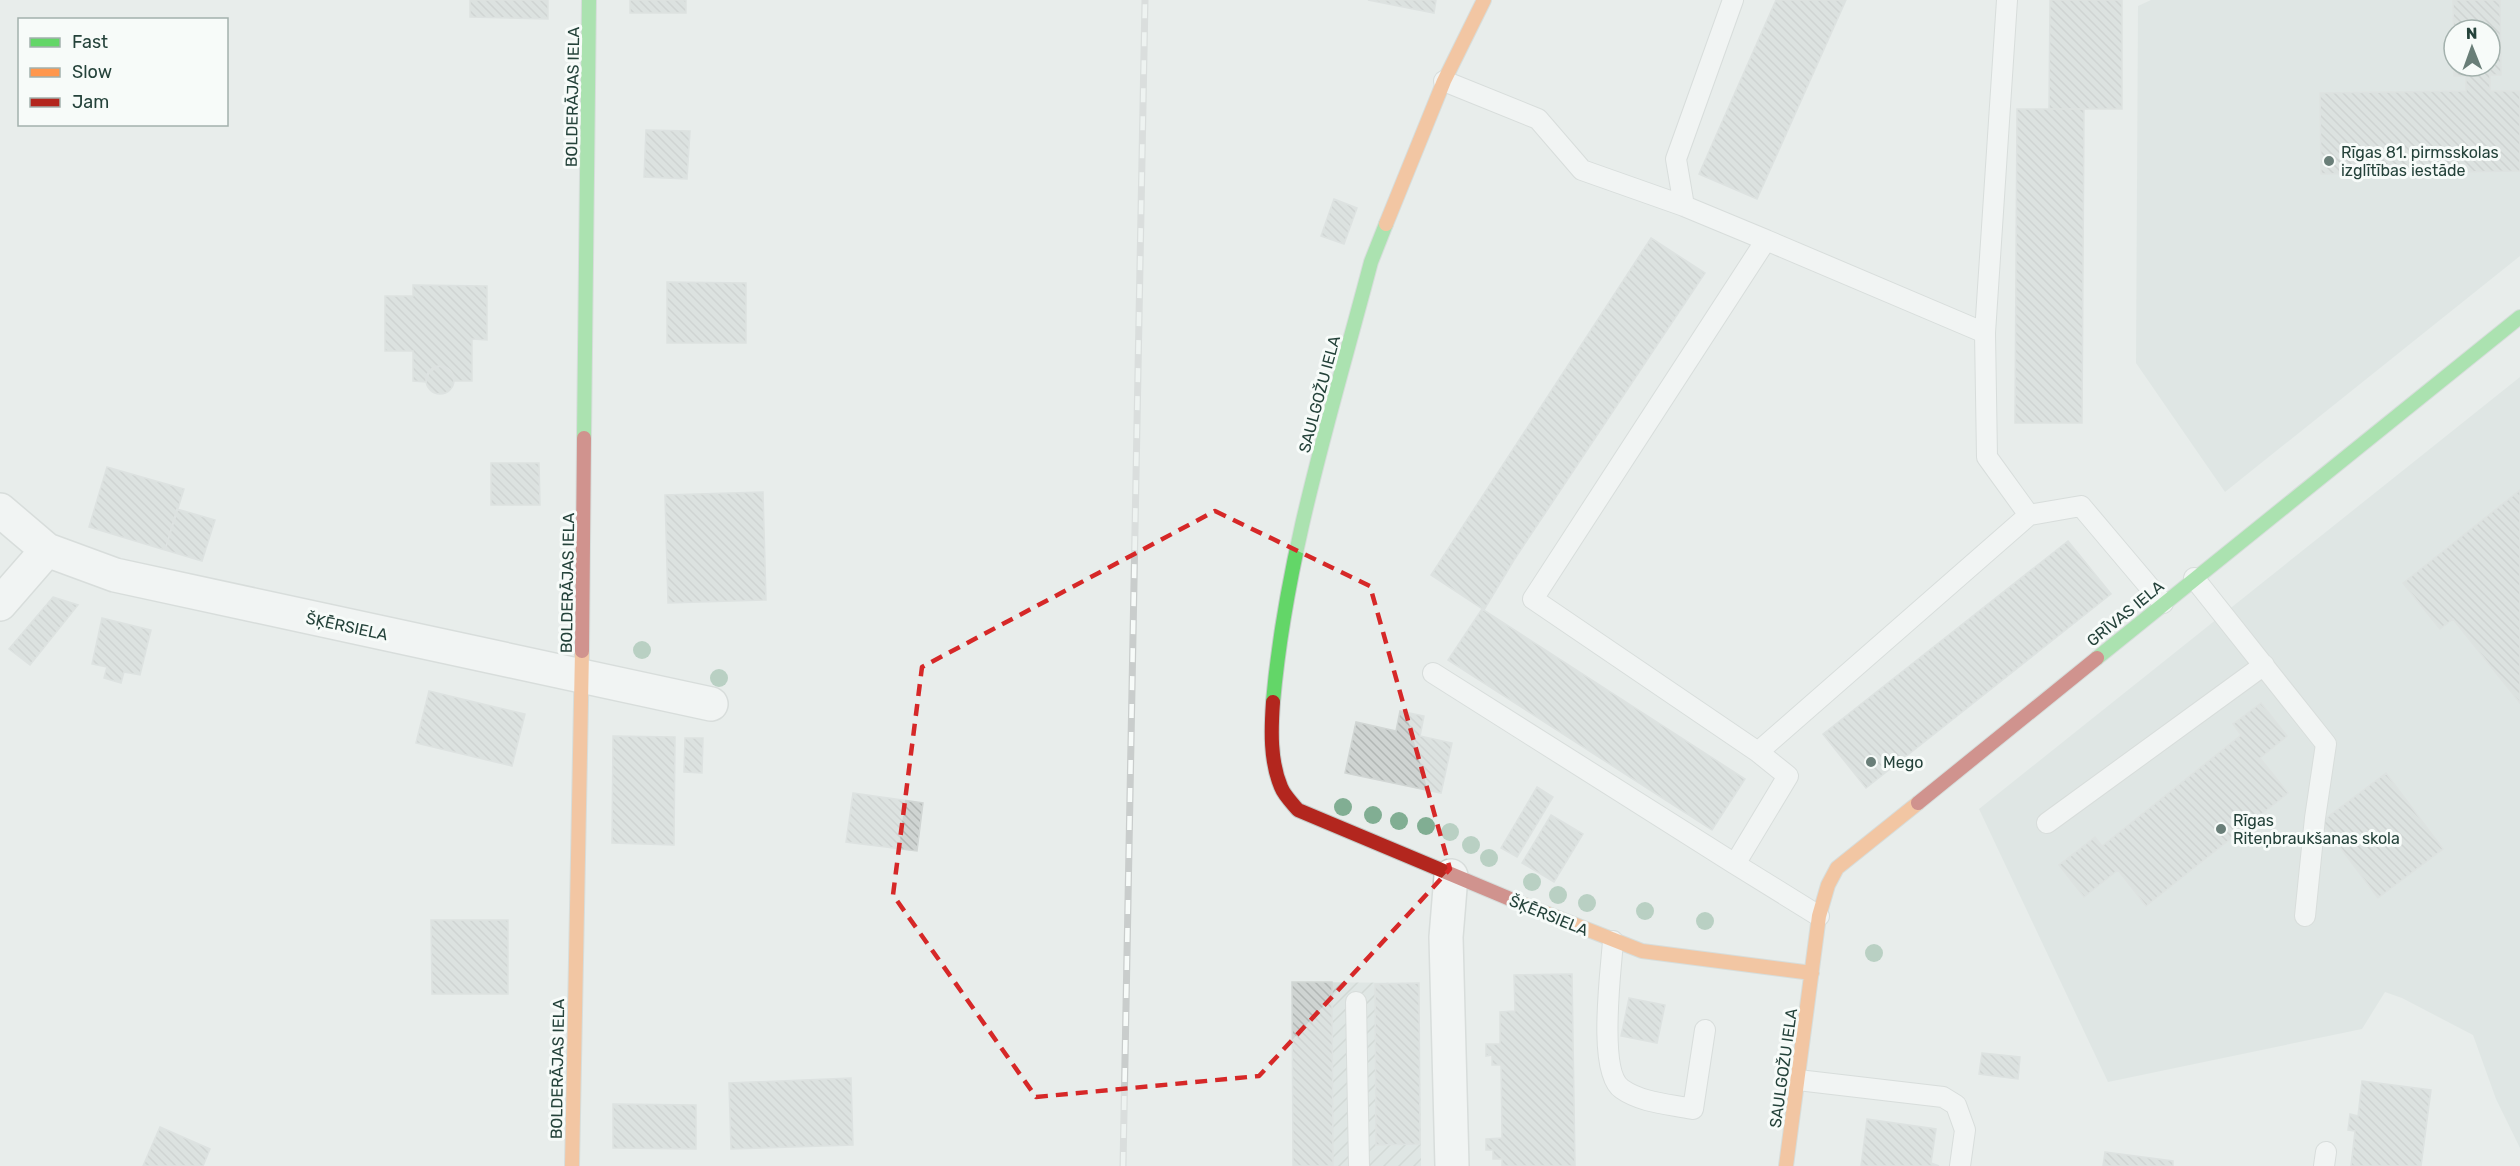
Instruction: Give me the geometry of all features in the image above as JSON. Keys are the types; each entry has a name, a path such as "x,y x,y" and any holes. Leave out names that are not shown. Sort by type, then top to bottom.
{"street":[{"name":"BOLDERĀJAS IELA","path":"572,1166 582,676 589,0"},
{"name":"SAULGOŽU IELA","path":"1298,810 1281,789 1274,761 1270,728 1278,648 1302,526 1371,262 1444,81 1484,0"},
{"name":"GRĪVAS IELA","path":"1812,973 1820,916 1828,885 1837,868 2520,317"},
{"name":"ŠĶĒRSIELA","path":"0,510 47,550 115,575 711,704"},
{"path":"0,604 47,550"},
{"name":"ŠĶĒRSIELA","path":"1298,810 1451,876 1642,951 1812,973"},
{"path":"1451,876 1446,937 1452,1166"},
{"name":"SAULGOŽU IELA","path":"1786,1166 1812,973"}],"lane":[{"path":"1684,206 1676,159 1733,0"},
{"path":"2007,0 1985,333 1987,457 2029,515"},
{"path":"1444,81 1538,119 1582,170 1684,206 1985,333"},
{"path":"1735,864 1788,776 1758,752 1533,599 1766,240"},
{"path":"1758,752 2029,515 2081,506 2163,603"},
{"path":"2194,578 2326,744 2305,916"},
{"path":"2048,823 2264,665"},
{"path":"1433,673 1820,916"},
{"path":"1613,941 1607,1035 1609,1067 1620,1088 1644,1099 1693,1109 1705,1029"},
{"path":"1356,1002 1359,1166"},
{"path":"1798,1080 1943,1097 1956,1105 1965,1130 1960,1166"}],"highlighted area":[{"path":"1215,511 1370,586 1450,869 1259,1076 1036,1097 893,895 922,667"}],"shaded area":[{"name":"Rīgas 81. pirmsskolas izglītības iestāde","path":"2151,0 2520,0 2520,256 2225,492 2136,363 2138,6"},
{"name":"Rīgas Riteņbraukšanas skola","path":"2520,377 2520,1148 2496,1099 2473,1035 2402,998 2385,992 2362,1029 2108,1082 1979,809"},
{"path":"1292,982 1419,983 1421,1166 1293,1166"}],"building":[{"path":"470,0 548,0 548,19 470,17"},
{"path":"630,0 686,0 686,13 630,13"},
{"path":"1368,0 1436,0 1434,13"},
{"path":"1776,0 1846,0 1757,199 1699,174"},
{"path":"2050,0 2122,0 2122,109 2049,109"},
{"path":"2453,0 2500,0 2500,18 2453,18"},
{"path":"2466,78 2490,78 2490,91 2520,91 2520,171 2321,174 2320,93 2466,91"},
{"path":"2017,109 2084,109 2082,423 2015,423"},
{"path":"646,130 690,131 687,179 644,177"},
{"path":"1334,199 1357,208 1344,244 1321,236"},
{"path":"1651,238 1705,273 1514,560 1484,610 1431,575"},
{"path":"667,282 746,283 746,343 667,343"},
{"path":"413,285 487,286 487,340 472,339 472,381 454,381 452,373 440,366 429,372 426,382 413,381 413,351 385,351 385,296 413,296"},
{"path":"440,366 450,370 454,380 450,390 440,394 430,390 426,380 430,370"},
{"path":"491,463 539,463 540,505 491,505"},
{"path":"107,467 184,489 165,550 89,527"},
{"path":"2520,490 2520,703 2453,619 2440,629 2403,583"},
{"path":"763,492 766,600 668,603 665,495"},
{"path":"177,509 215,520 202,561 165,550"},
{"path":"2068,541 2111,594 1866,788 1823,734"},
{"path":"53,597 78,605 30,665 9,649"},
{"path":"1482,609 1745,779 1712,830 1448,660"},
{"path":"102,618 151,630 140,675 124,672 121,683 104,678 107,667 92,664"},
{"path":"429,691 525,714 512,766 416,743"},
{"path":"2261,703 2287,736 2260,758 2288,793 2146,906 2118,870 2084,897 2059,865 2095,837 2102,846 2241,735 2233,724"},
{"path":"1400,711 1424,716 1420,736 1452,743 1441,793 1345,773 1356,722 1396,731"},
{"path":"613,736 675,737 674,845 612,843"},
{"path":"685,738 703,738 702,773 684,772"},
{"path":"2386,773 2443,849 2378,898 2321,822"},
{"path":"1537,787 1553,797 1517,857 1501,848"},
{"path":"853,793 923,803 917,851 846,842"},
{"path":"1551,815 1583,834 1554,882 1522,863"},
{"path":"431,920 508,920 508,994 432,994"},
{"path":"1572,974 1575,1166 1502,1166 1502,1159 1493,1159 1493,1150 1486,1150 1486,1139 1502,1138 1501,1065 1492,1065 1492,1055 1486,1056 1486,1044 1500,1044 1500,1012 1515,1011 1514,975"},
{"path":"1292,982 1332,982 1333,1166 1293,1166"},
{"path":"1419,983 1420,1144 1376,1145 1375,984"},
{"path":"1629,998 1665,1005 1657,1043 1621,1036"},
{"path":"1982,1053 2020,1057 2018,1079 1979,1074"},
{"path":"851,1078 853,1145 731,1149 729,1083"},
{"path":"2362,1081 2431,1090 2421,1166 2351,1166 2355,1131 2348,1130 2350,1114 2358,1116"},
{"path":"613,1104 696,1105 696,1149 613,1148"},
{"path":"1867,1119 1936,1129 1931,1163 1939,1166 1861,1166"},
{"path":"160,1127 210,1149 203,1166 143,1166"},
{"path":"2105,1152 2173,1161 2173,1166 2103,1166"}],"railway":[{"path":"1123,1166 1145,0"}],"traffic: fast":[{"path":"584,438 589,0"},
{"path":"1273,702 1288,591 1313,480 1371,262 1386,224"},
{"path":"2097,658 2520,317"}],"traffic: slow":[{"path":"1386,224 1444,81 1484,0"},
{"path":"572,1166 582,651"},
{"path":"1786,1166 1819,916 1828,885 1837,868 1918,803"},
{"path":"1515,901 1642,951 1812,973"}],"traffic: jam":[{"path":"582,651 584,438"},
{"path":"1918,803 2097,658"},
{"path":"1273,702 1273,756 1277,777 1282,790 1298,810 1515,901"}],"place":[{"name":"Rīgas 81. pirmsskolas izglītības iestāde","path":"2329,161"},
{"name":"Mego","path":"1871,762"},
{"name":"Rīgas Riteņbraukšanas skola","path":"2221,829"}]}
